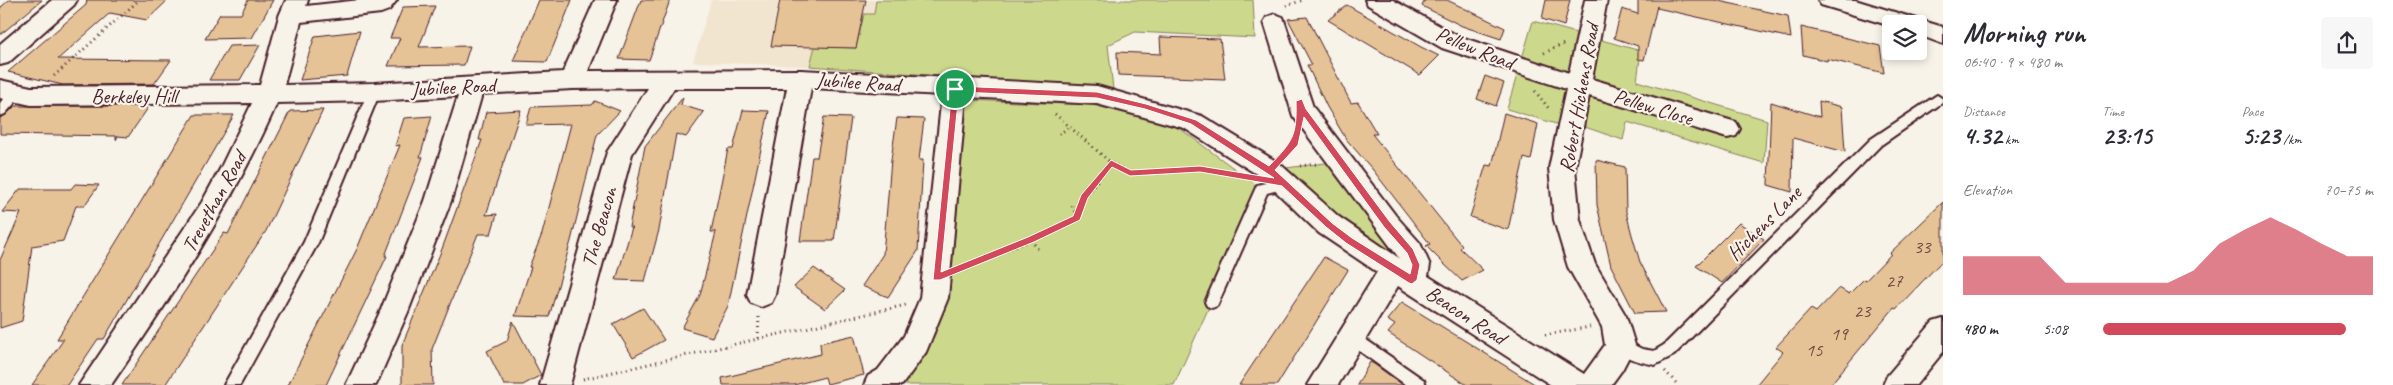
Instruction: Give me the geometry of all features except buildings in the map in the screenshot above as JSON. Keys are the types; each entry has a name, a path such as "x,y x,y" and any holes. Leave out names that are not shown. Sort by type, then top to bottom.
{"street":[{"path":"0,57 66,0"},
{"path":"293,8 381,5 386,0"},
{"path":"572,80 606,0"},
{"name":"Pellew Road","path":"1376,0 1450,42 1579,84"},
{"name":"Robert Hichens Road","path":"1596,0 1562,168 1567,220 1582,267 1616,325 1620,345"},
{"path":"1829,0 1882,16"},
{"path":"1899,0 1915,15"},
{"name":"Trevethan Road","path":"94,385 187,251 236,166 269,93 293,8"},
{"path":"1275,22 1302,110 1387,224 1410,251 1416,265 1403,275 1352,337 1322,385"},
{"path":"1927,29 1943,36"},
{"name":"The Beacon","path":"566,383 620,152 667,79"},
{"path":"761,295 801,79"},
{"name":"Jubilee Road","path":"269,93 374,92 572,80 801,79 955,89 1097,95 1193,122 1277,177 1329,225 1403,275"},
{"name":"Pellew Close","path":"1579,84 1727,129"},
{"path":"362,385 394,312 438,201 473,85"},
{"path":"879,385 889,379 916,343 936,288 955,89"},
{"name":"Berkeley Hill","path":"16,93 164,96 269,93"},
{"name":"Beacon Road","path":"1403,275 1576,385"},
{"path":"1898,385 1943,331"},
{"path":"1592,385 1612,361 1620,345"}],"lane":[{"path":"232,385 312,243 374,92"},
{"path":"0,111 16,93"},
{"name":"Hichens Lane","path":"1620,345 1655,358 1668,350 1876,142 1937,100"},
{"path":"1212,302 1262,189 1277,177"},
{"path":"1352,337 1418,385"}],"path":[{"path":"16,93 139,0"},
{"path":"1569,134 1516,65 1590,33"},
{"path":"1026,92 1071,126 1111,163 1130,173 1200,169 1238,175"},
{"path":"1277,177 1294,145 1300,124 1300,101"},
{"path":"1058,134 1071,126"},
{"path":"1277,177 1341,161"},
{"path":"566,383 936,288 1077,218 1084,197 1111,163"},
{"path":"1072,206 1077,218"},
{"path":"1031,240 1040,252"},
{"path":"1512,345 1521,335 1536,337 1582,330 1611,318"}],"shaded area":[{"path":"711,0 1253,0 1255,38 1135,32 1108,45 1113,89 805,66 693,62"}],"green space":[{"path":"876,0 1253,0 1255,38 1135,32 1108,45 1113,89 810,66 815,46 856,48 864,14 874,14"},
{"path":"1533,21 1641,51 1637,81 1767,120 1764,163 1627,122 1623,140 1582,126 1582,132 1507,109"},
{"path":"967,100 1092,105 1175,125 1262,189 1174,385 898,385 935,334 953,256"},
{"path":"1341,161 1413,280 1270,170"}],"route":[{"path":"955,89 936,278 1031,240 1077,218 1084,197 1111,163 1130,173 1200,169 1285,183 1270,170 1294,145 1300,124 1300,101 1302,110 1387,224 1410,251 1416,265 1412,280 1329,225 1304,200 1285,183 1270,170 1193,122 1146,107 1097,95 955,89"}]}
